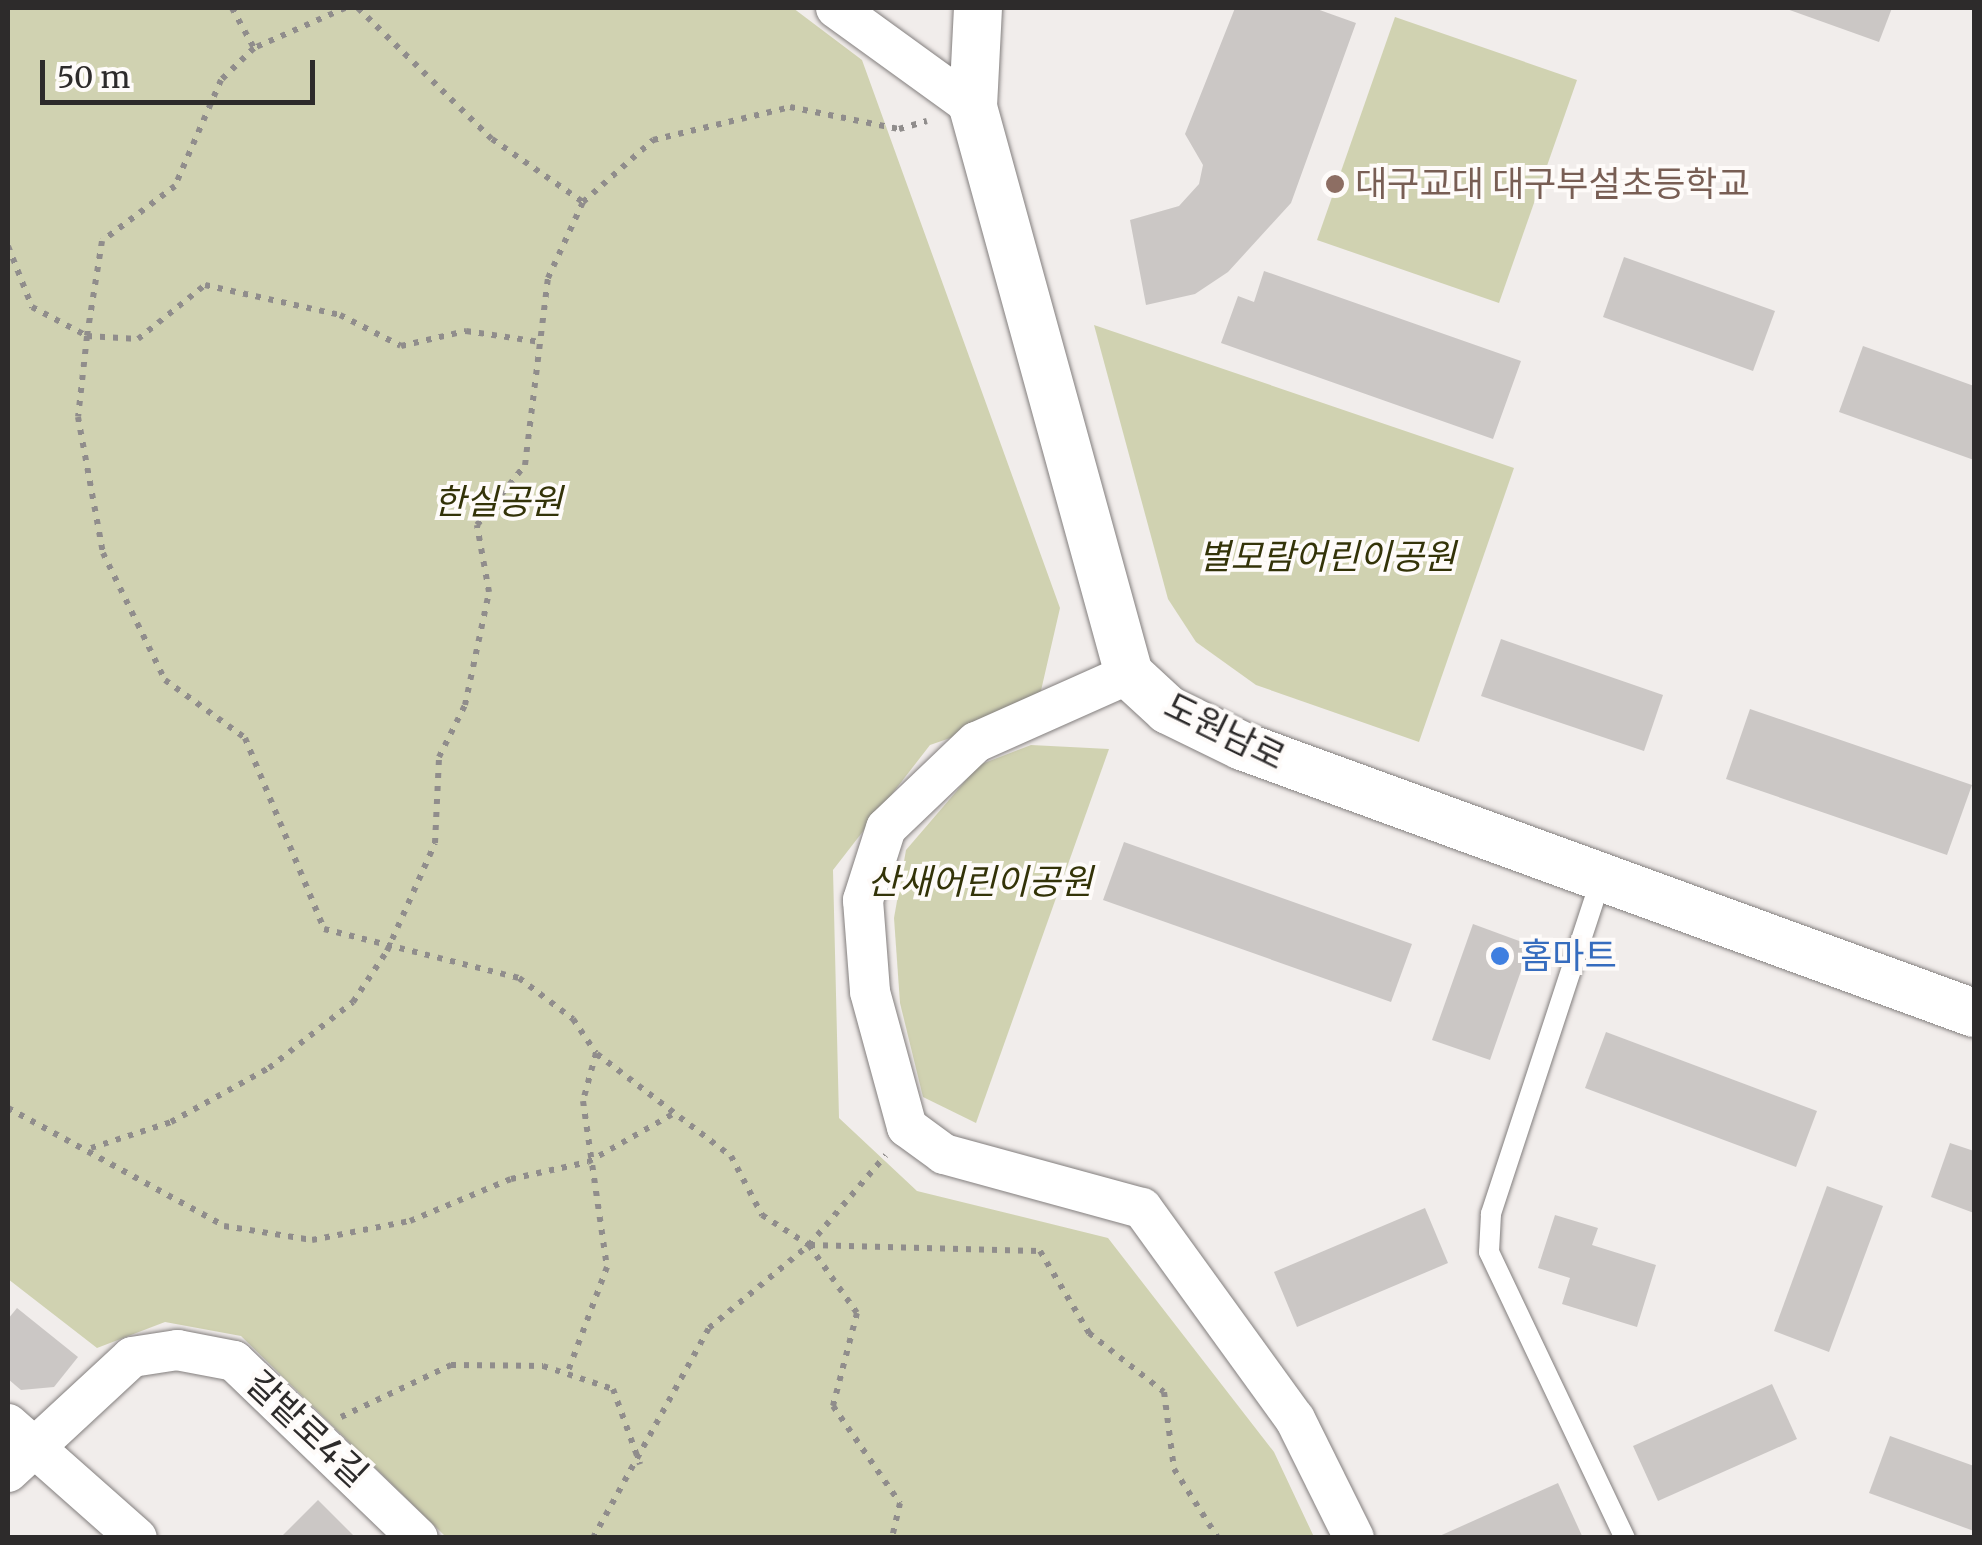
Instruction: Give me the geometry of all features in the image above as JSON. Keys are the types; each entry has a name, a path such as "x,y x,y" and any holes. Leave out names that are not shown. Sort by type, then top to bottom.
{"street":[{"path":"836,8 973,107"},
{"name":"도원남로","path":"978,8 973,107 1128,674 1168,710 1242,746 1974,1013"},
{"path":"1128,674 976,742 886,828 863,900 870,992 907,1127 944,1154 1142,1208 1294,1419 1354,1538"},
{"name":"갈밭로4길","path":"137,1538 16,1447 132,1358 177,1350 234,1361 314,1429 418,1538"}],"lane":[{"path":"1601,878 1491,1214 1489,1252 1625,1538"}],"path":[{"path":"232,8 254,48"},
{"path":"345,8 254,48 220,80 175,186 102,241 78,417 103,552 166,680 244,738 324,930 387,951 474,960 520,978 573,1019 596,1053 731,1156 762,1215 808,1245 857,1313 832,1406 900,1503 892,1538"},
{"path":"358,8 492,140 583,202"},
{"path":"92,1148 171,1122 270,1068 353,1002 387,951 435,843 439,758 464,705 489,592 477,526 524,465 548,278 583,202 653,140 790,106 899,129 973,107"},
{"path":"8,250 32,307 87,336 138,339 205,286 340,314 400,346 466,330 540,342"},
{"path":"568,1374 607,1267 588,1162 582,1102 596,1053"},
{"path":"8,1108 92,1148 130,1179 224,1226 312,1240 410,1221 511,1179 588,1162 673,1114"},
{"path":"593,1538 641,1466 709,1328 808,1245 907,1127"},
{"path":"808,1245 1040,1251 1089,1333 1164,1392 1174,1469 1218,1538"},
{"path":"314,1429 451,1365 568,1374 613,1389 641,1466"}],"green space":[{"name":"한실공원","path":"8,8 793,8 862,60 1060,608 1037,708 930,745 833,870 839,1118 917,1191 1108,1238 1274,1452 1314,1537 446,1537 241,1336 165,1322 97,1348 8,1279"},
{"path":"1395,17 1577,80 1499,303 1317,240"},
{"name":"별모람어린이공원","path":"1094,325 1514,468 1419,742 1256,685 1196,642 1168,599"},
{"name":"산새어린이공원","path":"1031,745 1109,749 976,1123 923,1097 900,1003 894,918 906,850 979,765"}],"building":[{"path":"1235,8 1314,8 1356,23 1291,203 1228,272 1195,294 1146,305 1130,220 1179,206 1199,184 1203,165 1185,134"},
{"path":"1784,8 1892,8 1879,42"},
{"path":"1624,257 1775,311 1753,371 1603,317"},
{"path":"1264,271 1521,361 1493,439 1221,343 1238,296 1254,302"},
{"path":"1863,346 1974,386 1974,460 1839,412"},
{"path":"1501,639 1663,695 1644,751 1481,696"},
{"path":"1750,709 1972,785 1947,855 1726,779"},
{"path":"1124,842 1412,944 1391,1002 1103,900"},
{"path":"1473,924 1530,945 1490,1060 1432,1040"},
{"path":"1606,1032 1817,1111 1796,1167 1585,1088"},
{"path":"1950,1143 1974,1151 1974,1213 1931,1197"},
{"path":"1827,1186 1883,1206 1829,1352 1774,1331"},
{"path":"1425,1208 1448,1263 1297,1327 1274,1272"},
{"path":"1555,1215 1598,1228 1592,1245 1656,1265 1637,1327 1562,1304 1570,1278 1538,1268"},
{"path":"17,1308 78,1357 54,1387 21,1390 8,1379 8,1319"},
{"path":"1772,1384 1797,1439 1658,1501 1633,1446"},
{"path":"1890,1436 1974,1466 1974,1531 1869,1493"},
{"path":"1558,1483 1583,1538 1435,1538"},
{"path":"318,1500 356,1538 280,1538"}],"place":[{"name":"대구교대 대구부설초등학교","path":"1335,184"},
{"name":"홈마트","path":"1500,956"}]}
